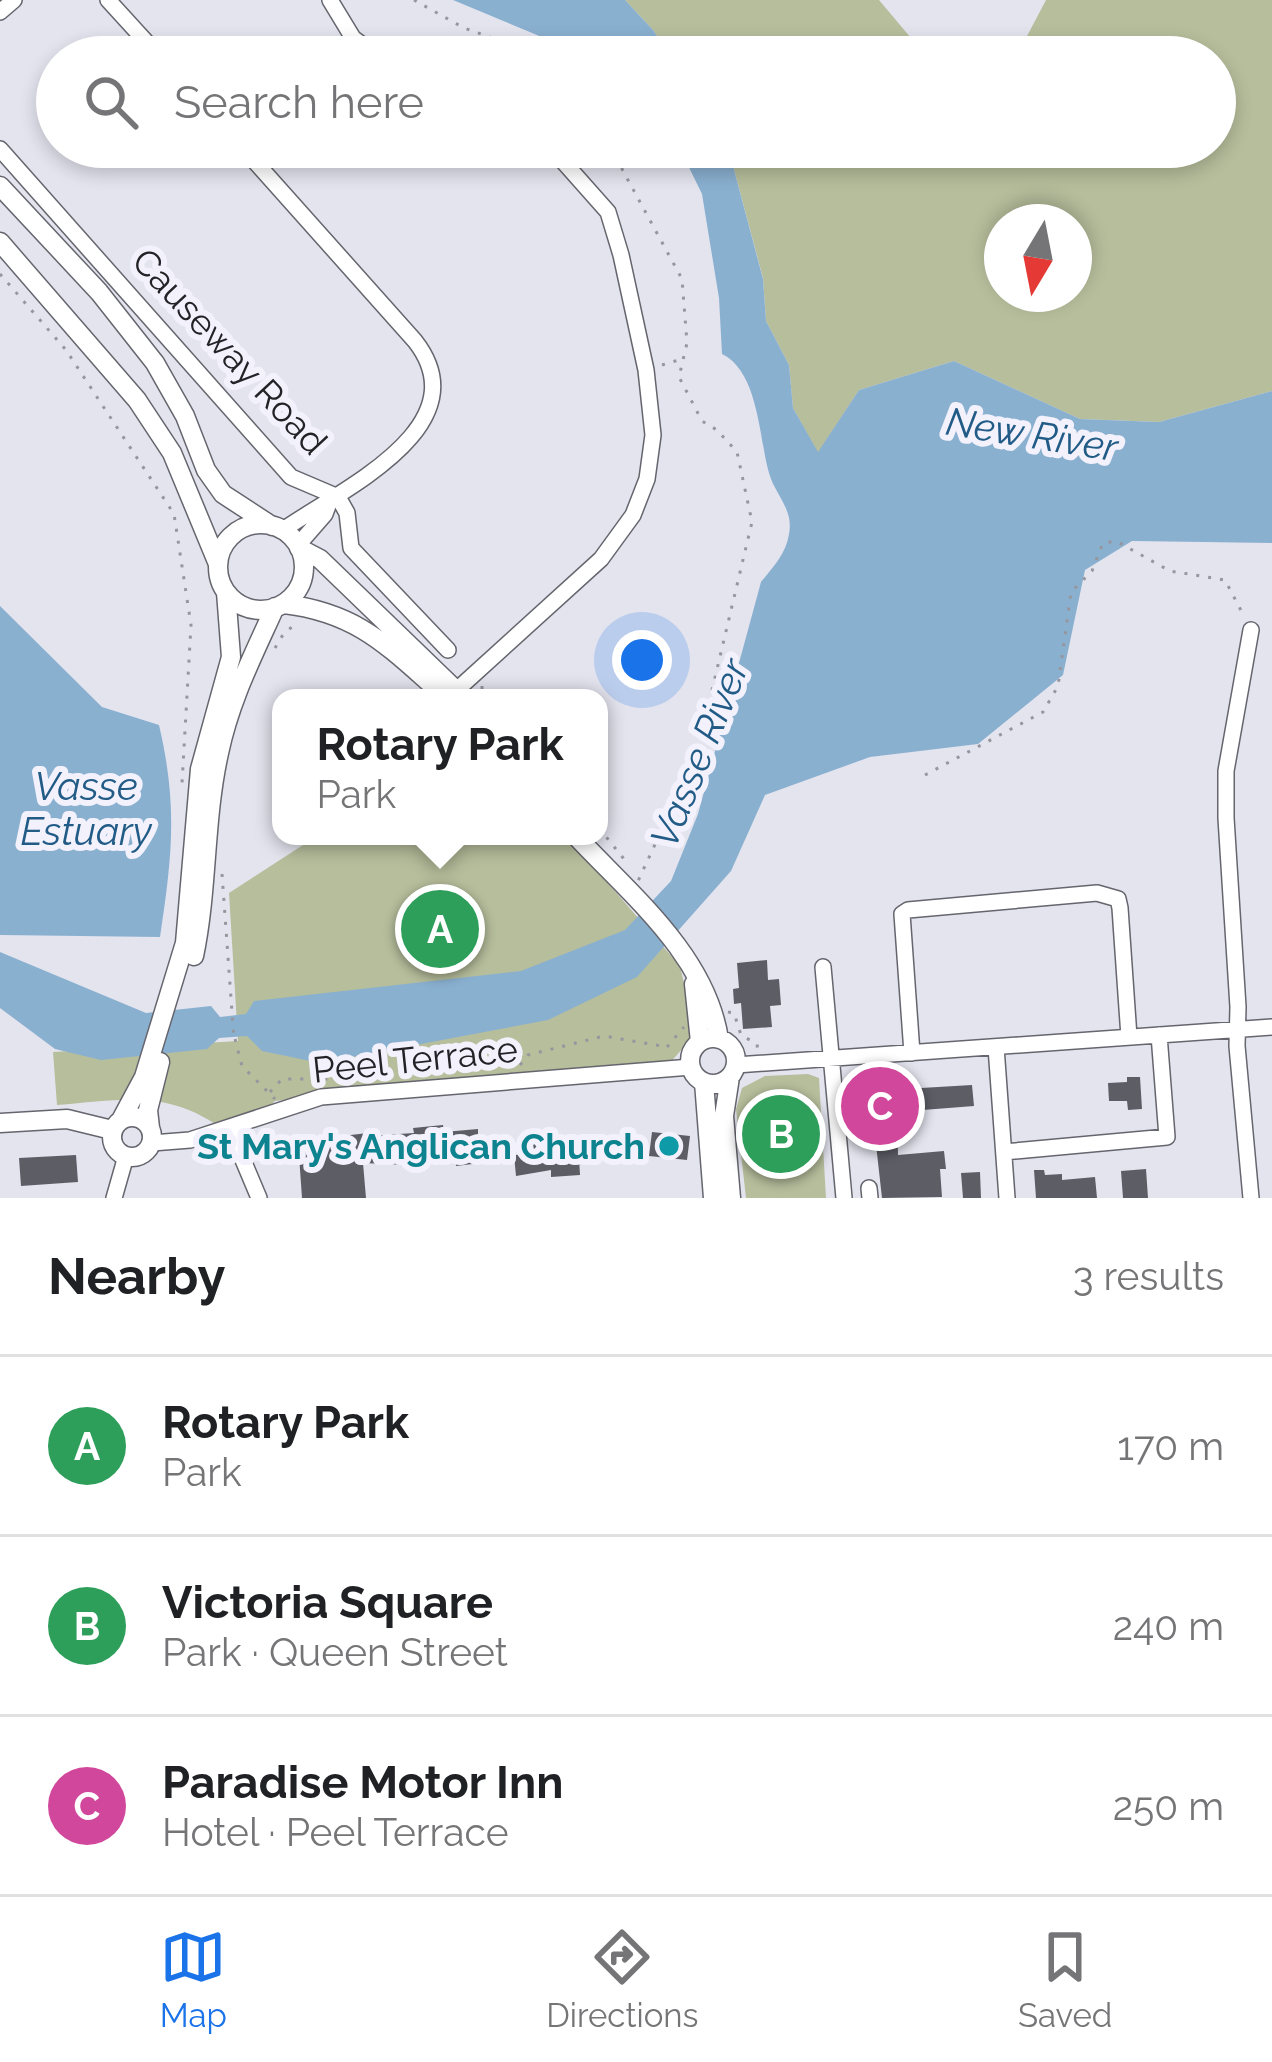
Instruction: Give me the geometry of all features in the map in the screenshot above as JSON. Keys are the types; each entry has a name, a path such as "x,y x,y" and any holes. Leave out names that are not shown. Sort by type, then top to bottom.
{"main road":[{"name":"Causeway Road","path":"0,186 99,292 155,363 185,416 206,470 223,494 277,528"},
{"path":"0,242 136,400 172,452 226,592 232,622 231,657 200,769 177,989"},
{"path":"218,564 236,532 260,524 277,528 320,559 447,689"},
{"path":"153,1069 117,1124 112,1143 126,1156 142,1155 151,1135 148,1110 153,1069 200,926 217,760 226,721 243,671 279,606 293,596 304,573 299,547"},
{"path":"226,592 243,606 320,608 346,617 444,689"},
{"path":"586,845 635,886"},
{"path":"598,845 635,886 689,962 710,1040 732,1048 724,1130 731,1198"},
{"path":"710,1040 692,1051 713,1198"},
{"path":"698,1075 718,1083 733,1071"},
{"path":"0,1123 67,1119 117,1124 141,1118 151,1135"}],"street":[{"path":"0,12 14,0"},
{"path":"108,0 141,36"},
{"path":"330,0 352,36"},
{"name":"Causeway Road","path":"0,149 292,477 334,500 347,513 351,548 448,650"},
{"path":"261,168 415,341 435,377 433,406 419,430 334,500 299,547"},
{"path":"462,689 601,559 633,515 647,478 653,435 646,370 608,212 569,168"},
{"path":"277,528 334,500"},
{"path":"1251,630 1226,771 1251,1198"},
{"path":"912,1053 902,914 1097,893 1118,899 1129,1037"},
{"path":"824,967 844,1198"},
{"path":"733,1071 759,1063 1272,1027"},
{"path":"1004,1151 1168,1137 1159,1035"},
{"path":"996,1047 1007,1198"},
{"name":"Peel Terrace","path":"151,1135 190,1140 321,1097 698,1075"},
{"path":"230,1129 259,1198"},
{"path":"114,1198 126,1156"}],"path":[{"path":"414,0 487,36"},
{"path":"621,168 682,279 687,343 679,377 702,421 737,452 752,522 737,597 691,762 635,886"},
{"path":"0,274 66,350 174,514 191,625 182,787"},
{"path":"646,370 683,358"},
{"path":"925,775 1043,712 1058,686 1071,592 1092,571 1103,543 1116,541 1170,572 1225,580 1251,630"},
{"path":"274,649 284,633 304,619"},
{"path":"608,842 635,886"},
{"path":"222,873 234,1038 242,1066 283,1111"},
{"path":"727,1012 734,1012 740,1035 757,1044 759,1063"},
{"path":"517,1069 528,1055 604,1036 667,1047"},
{"path":"270,1093 282,1078 359,1079"}],"green space":[{"path":"625,0 879,0 909,36 657,36"},
{"path":"1046,0 1272,0 1272,391 1159,422 1080,419 954,361 859,390 818,453 793,408 789,365 766,321 763,278 734,168 1236,168 1236,36 1027,36"},
{"path":"303,845 575,845 680,966 691,1014 690,1040 669,1064 275,1101 236,1140 214,1123 172,1104 130,1100 57,1105 53,1052 238,1041 229,893"},
{"path":"765,1076 819,1078 826,1198 746,1198 736,1109 742,1088"}],"water":[{"path":"453,0 625,0 657,36 540,36"},
{"name":"New River","path":"689,168 734,168 763,279 766,321 789,365 793,408 818,452 859,390 954,361 1080,419 1159,422 1272,391 1272,543 1132,541 1085,570 1063,675 978,744 870,757 765,795 731,871 637,977 548,1020 320,1063 262,1051 247,1036 219,1038 207,1049 101,1060 55,1049 0,1008 0,952 146,1013 211,1006 220,1017 246,1014 254,1001 521,971 625,930 671,881 698,814 761,582 782,554 790,525 769,473 756,407 744,375 722,354 719,298 702,194"},
{"name":"Vasse Estuary","path":"0,606 102,707 159,725 169,781 171,831 160,937 0,935"}],"building":[{"path":"767,960 768,980 779,979 781,1005 770,1006 772,1027 743,1029 741,1003 734,1004 733,989 739,988 737,963"},
{"path":"1127,1077 1140,1077 1142,1109 1128,1110 1127,1101 1109,1101 1108,1083 1127,1082"},
{"path":"972,1085 974,1106 897,1112 898,1155 944,1151 942,1197 882,1198 870,1091"},
{"path":"443,1125 444,1132 478,1129 478,1139 486,1138 489,1162 456,1166 455,1152 408,1158 409,1165 363,1163 366,1198 302,1198 298,1141 414,1133 413,1128"},
{"name":"St Mary's Anglican Church","path":"652,1132 690,1136 687,1160 649,1156"},
{"path":"578,1138 580,1175 551,1177 551,1170 516,1176 514,1155 534,1154 533,1141"},
{"path":"76,1155 78,1182 21,1186 19,1158"},
{"path":"1146,1169 1148,1198 1123,1198 1121,1171"},
{"path":"1034,1170 1062,1174 1062,1180 1095,1177 1097,1198 1036,1198"},
{"path":"980,1172 981,1198 963,1198 961,1173"}],"place":[{"name":"Rotary Park","path":"440,929"},
{"name":"Paradise Motor Inn","path":"880,1106"},
{"name":"Victoria Square","path":"781,1134"},
{"name":"St Mary's Anglican Church","path":"669,1146"}],"water label":[{"name":"Vasse River","path":"699,753"}]}
